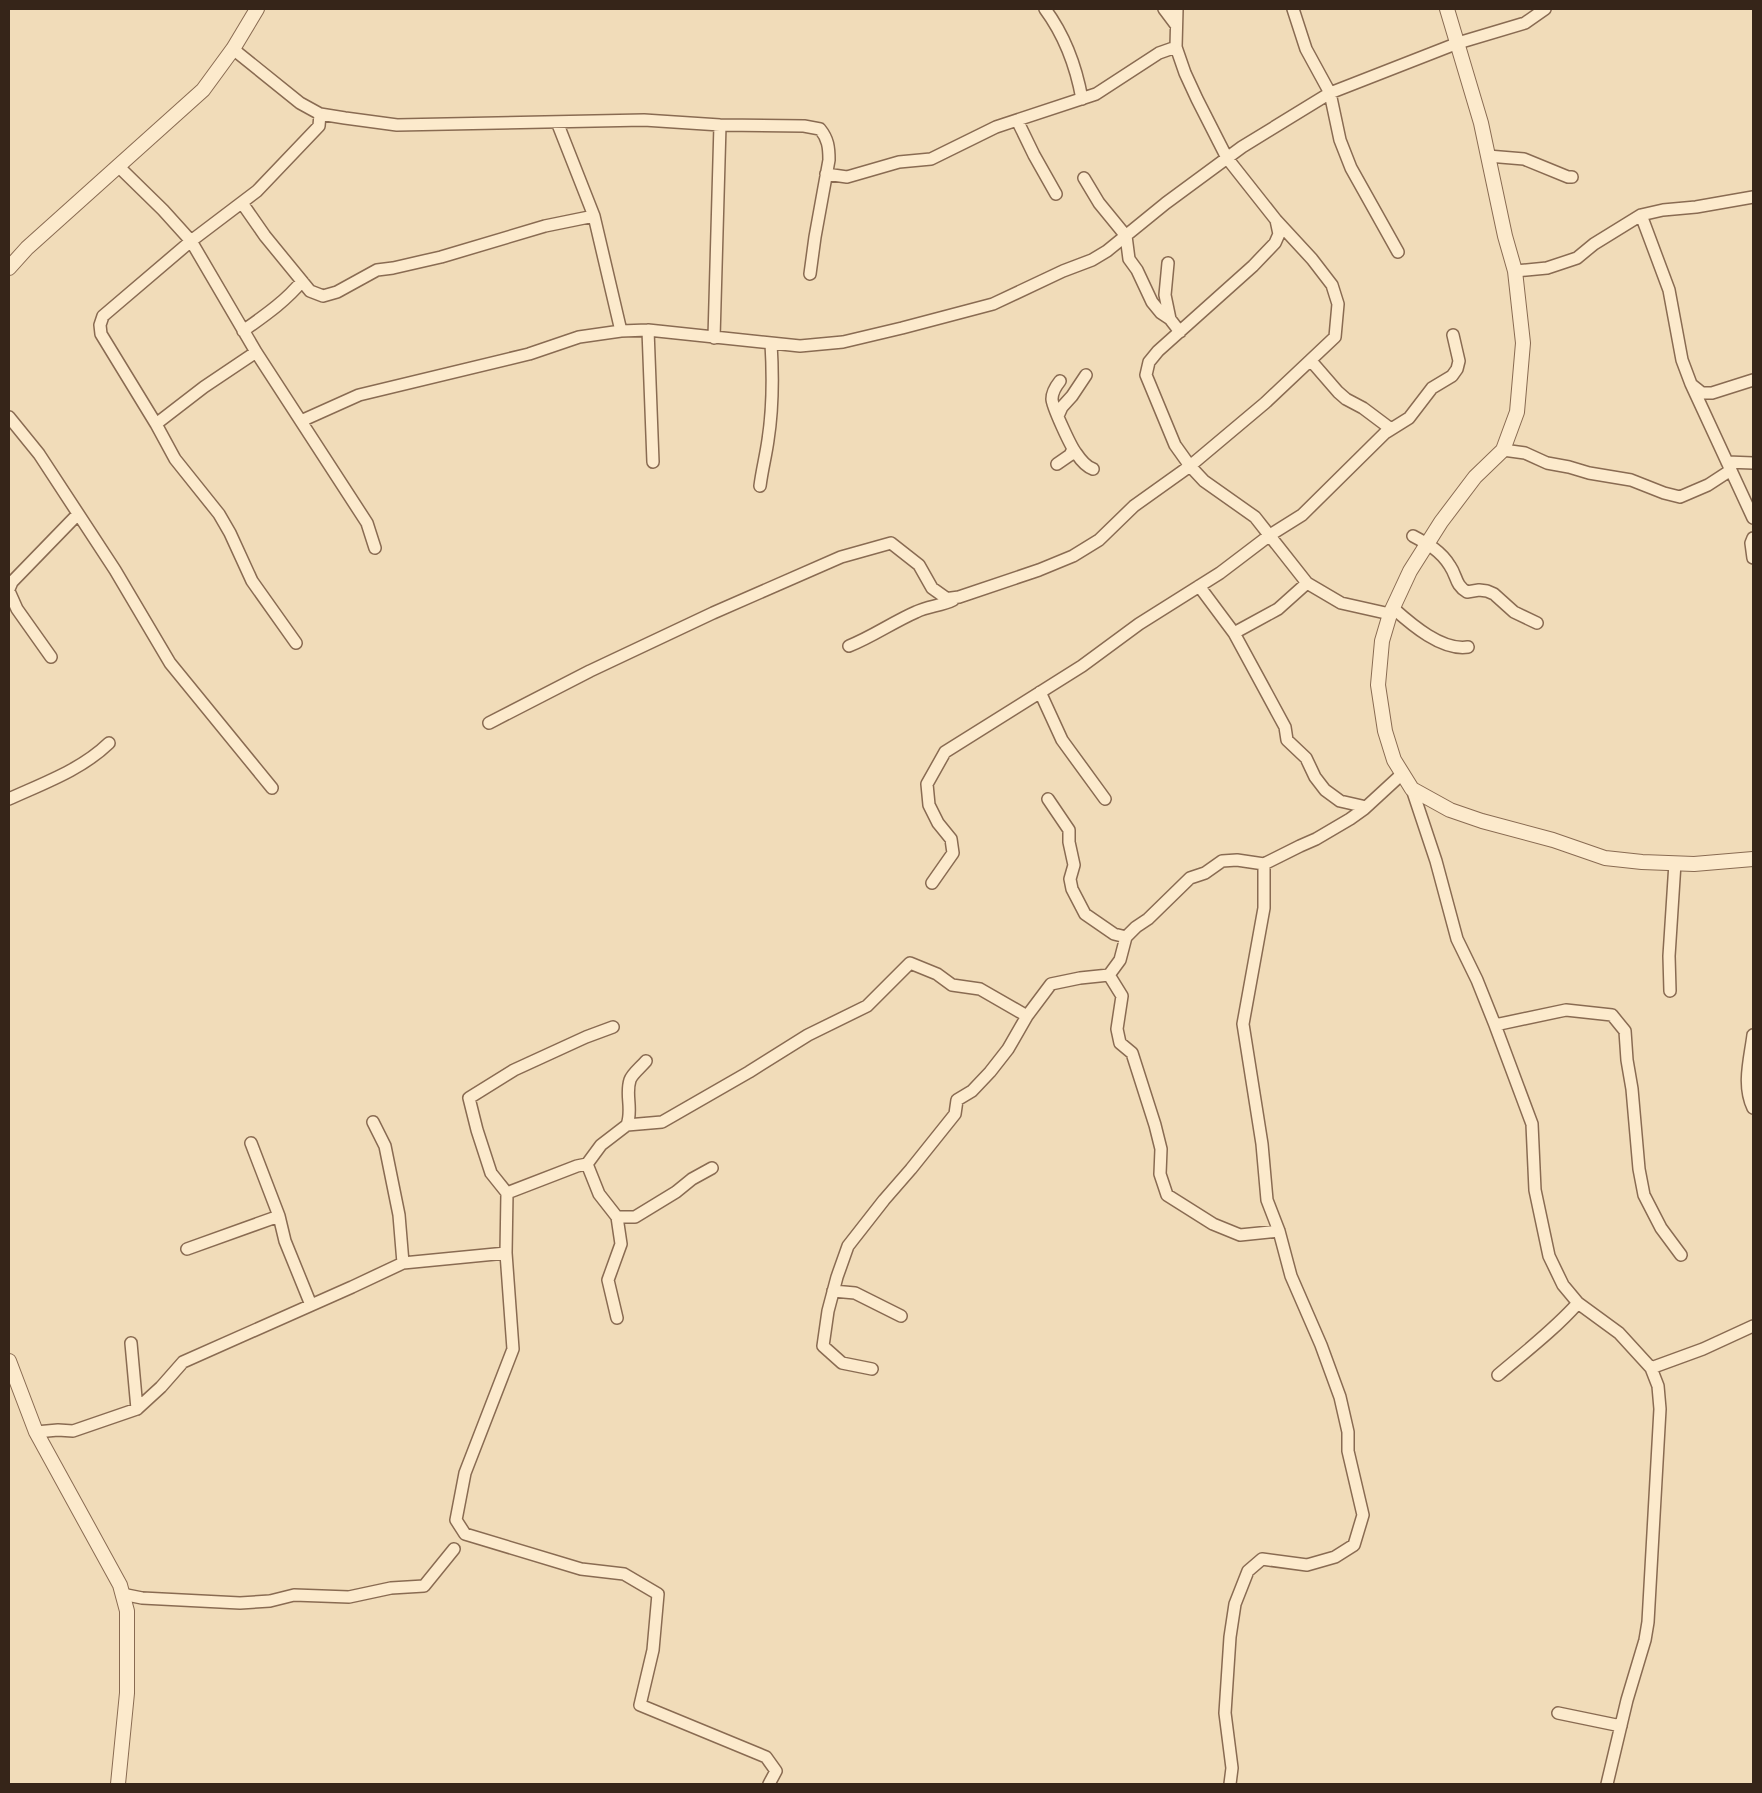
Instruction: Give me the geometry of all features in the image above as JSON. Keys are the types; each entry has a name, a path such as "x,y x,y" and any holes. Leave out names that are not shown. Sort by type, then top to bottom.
{"street":[{"path":"9,268 28,248 203,90 233,49 257,9"},
{"path":"1046,9 1068,46 1078,76 1082,99"},
{"path":"1164,9 1176,25"},
{"path":"849,646 918,611 946,604 960,597 1039,570 1073,556 1099,540 1134,506 1190,466 1265,403 1335,336 1338,304 1332,285 1312,258 1276,220 1227,158 1197,99 1176,47 1178,9"},
{"path":"1293,9 1306,49 1330,93 1340,140 1351,168 1398,252"},
{"path":"1447,9 1481,123 1505,236 1515,271 1523,343 1517,412 1503,450 1475,476 1410,571 1391,611 1382,641 1378,685 1386,731 1394,760 1412,789 1436,861 1457,939 1477,980 1532,1124 1535,1190 1549,1256 1563,1285 1578,1303 1619,1333 1651,1368 1658,1386 1660,1410 1648,1622 1645,1640 1607,1784"},
{"path":"301,420 359,395 530,354 579,337 621,330 648,330 800,346 843,342 994,304 1063,271 1092,260 1107,251 1166,203 1242,147 1330,93 1458,43 1526,23 1545,9"},
{"path":"826,174 847,177 870,172 898,162 931,159 996,127 1096,94 1159,53 1176,47"},
{"path":"233,49 300,103 320,114 397,125 644,120 720,125 804,126 820,129 827,137 829,148 810,274"},
{"path":"296,643 252,581 219,514 175,459 101,334 100,325 103,316 191,241 257,191 319,126 320,114"},
{"path":"1017,120 1034,156 1056,194"},
{"path":"557,122 594,216 621,330"},
{"path":"714,338 720,125"},
{"path":"1488,156 1513,160 1524,159 1572,177"},
{"path":"118,166 163,210 191,241 256,352 367,524 375,548"},
{"path":"1084,178 1099,203 1126,236 1129,259 1137,270 1152,302 1161,313 1170,319 1180,332"},
{"path":"1515,271 1547,268 1577,258 1594,244 1641,215 1753,197"},
{"path":"242,203 265,236 310,292 323,296 336,292 377,270 441,257 545,226 594,216"},
{"path":"1641,215 1669,290 1682,360 1691,384 1753,518"},
{"path":"1276,220 1279,234 1275,242 1253,266 1158,351 1149,362 1146,375 1175,445 1204,481 1255,517 1307,584 1341,603 1391,611 1449,647 1468,647"},
{"path":"1168,263 1165,296 1170,319"},
{"path":"243,331 272,310 295,290 302,281"},
{"path":"648,330 653,462"},
{"path":"932,883 953,853 950,839 938,823 929,805 927,784 945,752 1082,666 1140,624 1220,573 1270,535 1302,515 1384,433 1409,418 1432,388 1445,381 1457,370 1459,361 1453,335"},
{"path":"760,486 769,433 772,370 771,344"},
{"path":"156,424 204,387 256,352"},
{"path":"1312,362 1346,399 1363,408 1391,429"},
{"path":"1058,416 1062,406 1072,396 1086,375"},
{"path":"1691,384 1702,393 1712,393 1753,380"},
{"path":"1060,381 1054,389 1052,399 1058,416 1073,449 1088,467 1094,469"},
{"path":"9,417 39,454 115,570 170,663 272,788"},
{"path":"1057,464 1070,455 1073,449"},
{"path":"1503,450 1525,453 1547,463 1589,473 1631,480 1680,497 1708,485 1729,466 1753,463"},
{"path":"51,657 17,609 9,590 12,582 78,514"},
{"path":"1413,536 1438,551 1451,568 1460,588 1467,592 1479,590 1494,594 1514,612 1537,623"},
{"path":"1753,538 1751,543 1753,558"},
{"path":"489,723 590,671 713,613 841,557 876,546 891,543 919,565 932,588 946,598 944,599 960,597"},
{"path":"1234,634 1278,609 1307,584"},
{"path":"1199,586 1234,634 1285,727 1287,740 1306,758 1315,778 1325,790 1340,801 1362,806 1364,809"},
{"path":"1040,692 1062,740 1105,799"},
{"path":"9,799 88,762 109,743"},
{"path":"872,1369 842,1363 823,1346 833,1291 848,1246 956,1114 957,1100 972,1091 1008,1049 1027,1016 1052,984 1080,978 1109,975 1120,960 1126,937 1136,926 1148,919 1190,878 1205,873 1222,861 1237,860 1264,864 1316,839 1364,809 1402,774"},
{"path":"1412,789 1450,810 1482,822 1553,840 1605,858 1642,862 1694,864 1753,859"},
{"path":"1048,799 1069,830 1069,842 1074,865 1070,879 1072,889 1085,914 1114,934 1126,937"},
{"path":"1670,991 1670,956 1676,863"},
{"path":"1230,1784 1232,1768 1225,1713 1230,1637 1235,1604 1248,1571 1262,1559 1307,1565 1335,1556 1354,1545 1363,1515 1348,1452 1348,1432 1340,1397 1321,1345 1291,1276 1279,1231 1268,1200 1262,1144 1243,1024 1264,908 1264,864"},
{"path":"507,1193 577,1166 587,1164 600,1145 627,1125 662,1122 749,1072 808,1035 867,1006 910,963 937,974 952,985 980,989 1027,1016"},
{"path":"1109,975 1122,996 1117,1029 1120,1043 1132,1053 1156,1125 1161,1149 1160,1174 1167,1195 1213,1224 1240,1235 1279,1231"},
{"path":"1495,1025 1566,1010 1612,1015 1625,1031 1626,1060 1632,1089 1639,1169 1644,1195 1661,1228 1681,1255"},
{"path":"613,1027 514,1070 469,1098 491,1172 507,1193 506,1253 512,1349 465,1474 456,1520 466,1534 581,1569 624,1574 658,1594 653,1650 640,1705 766,1758 776,1771 769,1784"},
{"path":"1753,1035 1747,1076 1749,1098 1753,1108"},
{"path":"627,1125 631,1115 630,1080 646,1061"},
{"path":"373,1122 385,1146 399,1215 403,1263"},
{"path":"251,1143 280,1216 285,1241 312,1305"},
{"path":"587,1164 599,1194 616,1217 621,1244 608,1280 616,1318"},
{"path":"616,1217 635,1217 712,1168"},
{"path":"187,1250 280,1216"},
{"path":"36,1432 73,1431 136,1409 183,1362 403,1263 506,1253"},
{"path":"833,1291 855,1293 900,1316"},
{"path":"1498,1375 1543,1337 1578,1303"},
{"path":"1651,1368 1703,1349 1753,1326"},
{"path":"131,1343 136,1409"},
{"path":"9,1362 36,1432 120,1586 126,1611 127,1693 118,1784"},
{"path":"122,1594 142,1598 240,1603 308,1594 349,1596 391,1588 424,1586 454,1549"},
{"path":"1558,1713 1621,1726"}]}
